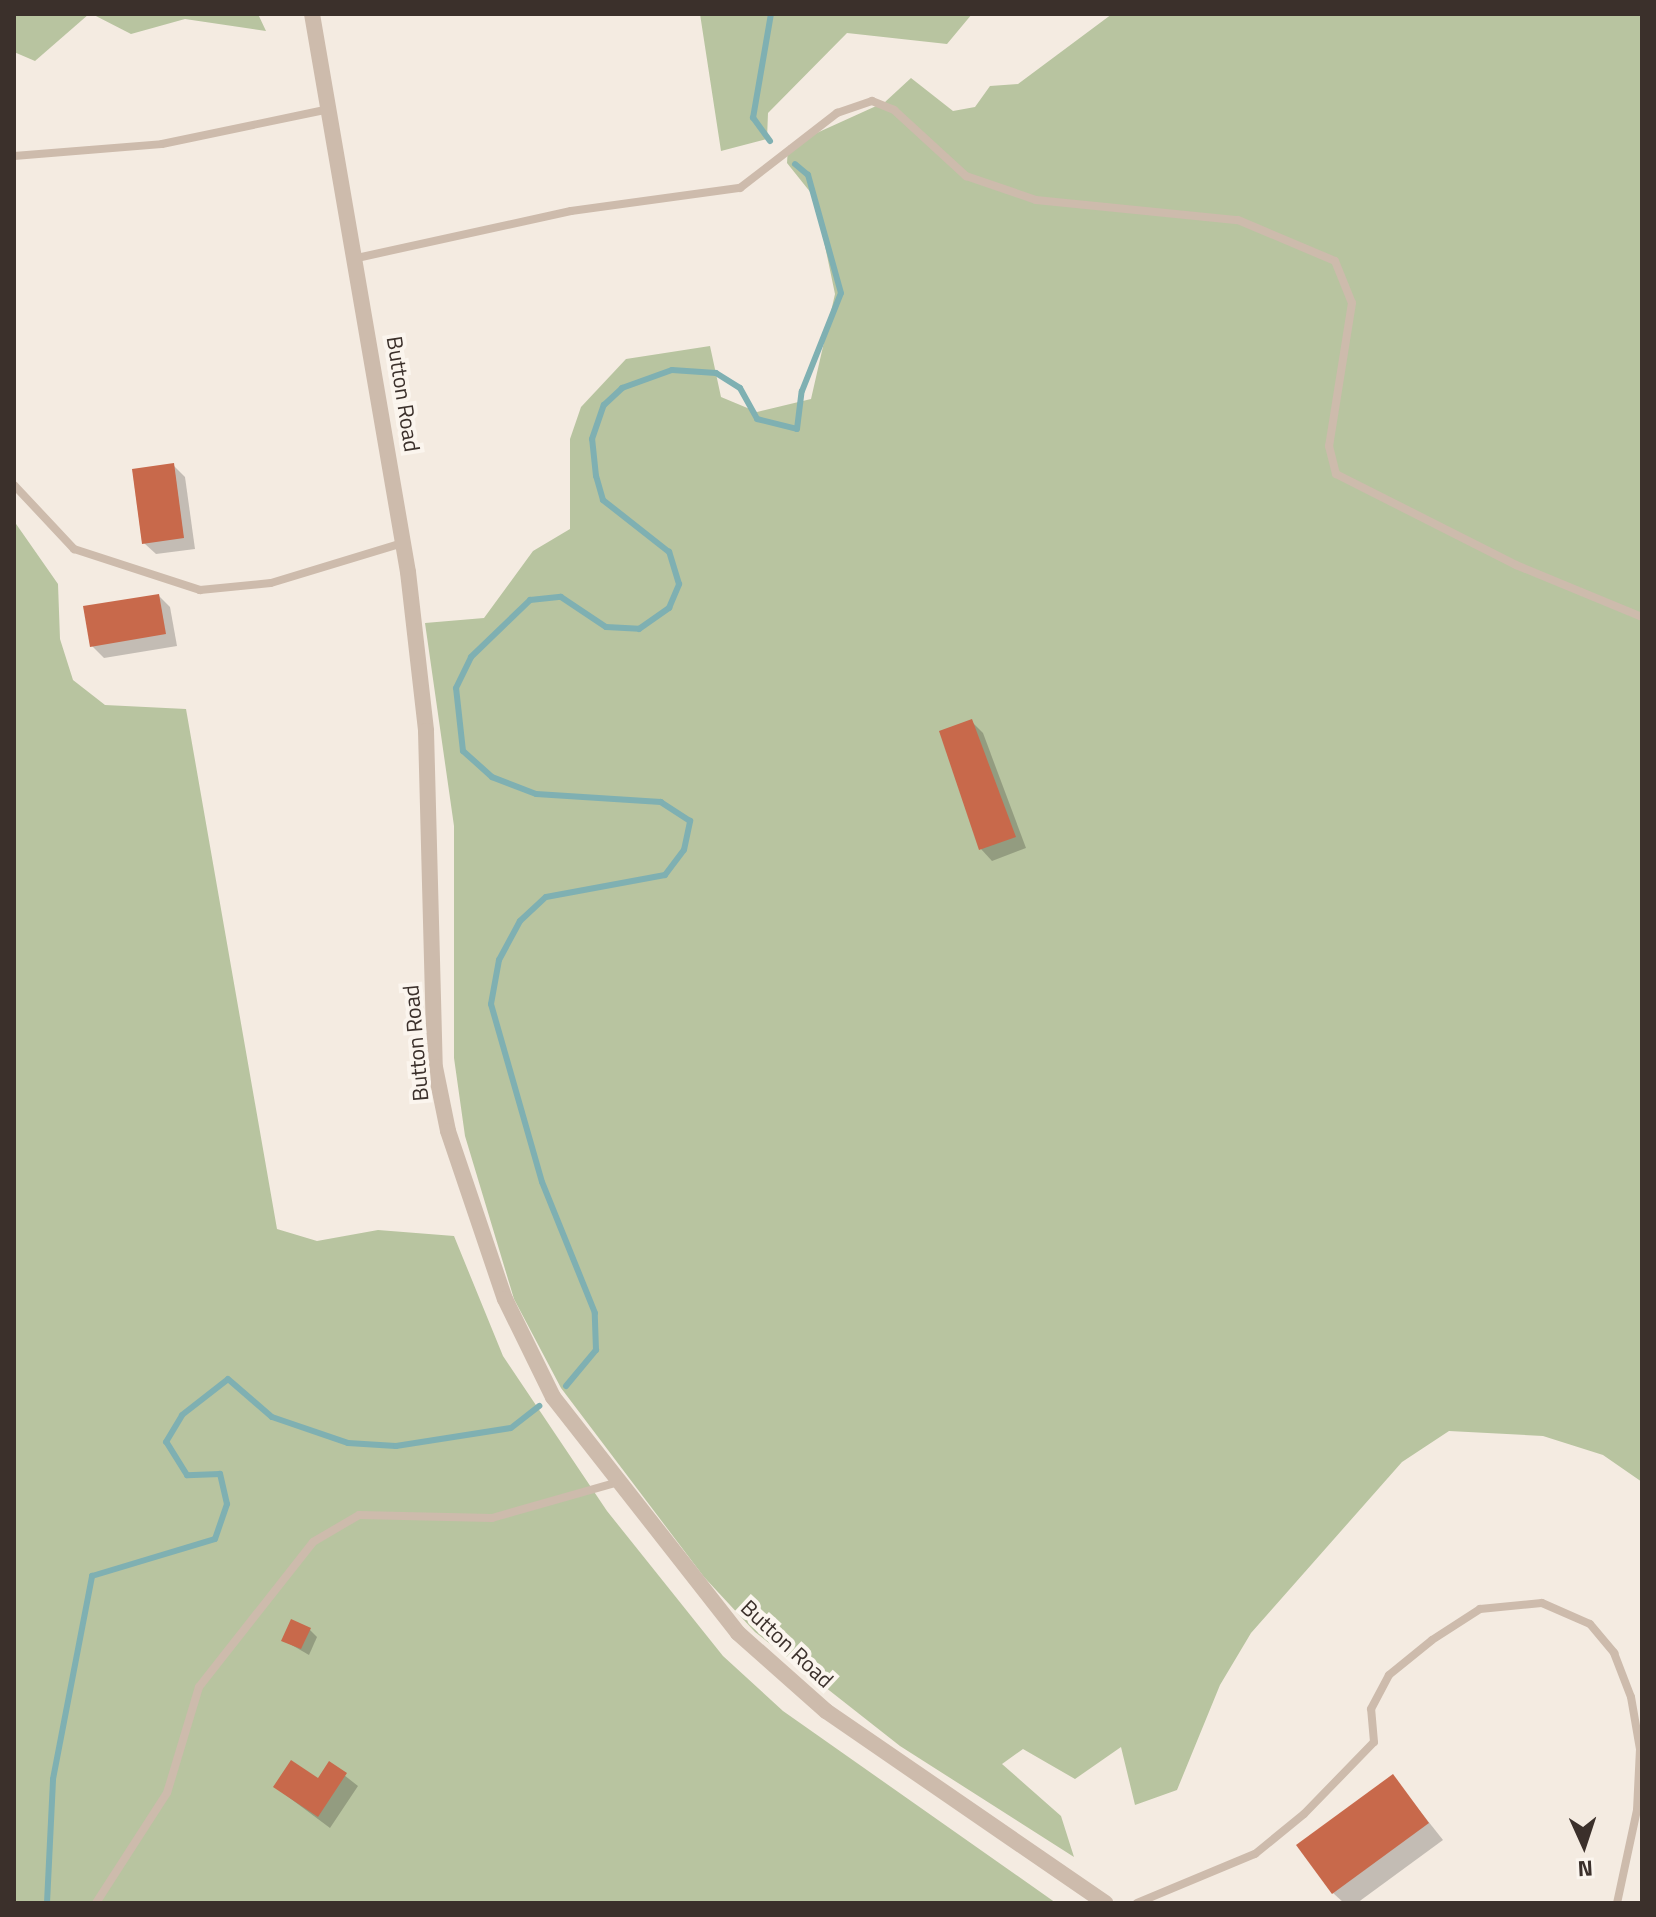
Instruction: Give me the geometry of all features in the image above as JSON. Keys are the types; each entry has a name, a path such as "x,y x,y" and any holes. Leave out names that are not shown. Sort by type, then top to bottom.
{"street":[{"name":"Button Road","path":"312,14 357,258 404,543 426,731 432,1027 448,1131 505,1299 553,1397 738,1633 826,1711 1105,1903"}],"lane":[{"path":"357,258 571,211 740,188 837,113 872,101 894,110 980,181 1036,200 1238,220 1335,261 1352,303 1329,446 1336,474 1516,565 1642,617"},
{"path":"14,156 162,144 330,109"},
{"path":"14,485 74,549 200,590 271,583 404,543"},
{"path":"96,1903 167,1793 199,1687 313,1542 359,1515 492,1518 619,1482"},
{"path":"1137,1903 1255,1854 1304,1814 1374,1742 1371,1709 1389,1675 1432,1640 1480,1609 1542,1603 1590,1624 1614,1653 1631,1697 1640,1749 1637,1810 1617,1903"}],"green space":[{"path":"14,14 89,14 35,61 14,52"},
{"path":"92,14 258,14 266,31 185,19 131,34"},
{"path":"700,14 972,14 947,44 847,33 768,113 767,139 721,151"},
{"path":"1112,14 1642,14 1642,1482 1603,1455 1543,1436 1449,1431 1402,1462 1251,1633 1220,1685 1177,1790 1135,1805 1121,1747 1075,1779 1023,1749 1002,1764 1061,1816 1074,1857 900,1746 755,1632 704,1577 561,1388 514,1299 465,1136 454,1058 454,826 425,623 484,618 533,551 570,529 570,439 581,407 626,359 710,346 721,397 757,412 811,399 835,294 815,198 787,163 788,146 885,102 911,78 953,111 975,107 990,86 1018,84"},
{"path":"14,521 58,584 60,639 73,680 105,705 186,709 277,1229 317,1241 378,1230 454,1236 503,1356 607,1511 723,1656 783,1711 1056,1903 14,1903"}],"building":[{"path":"174,463 184,538 142,544 132,469"},
{"path":"159,594 166,634 90,647 83,606"},
{"path":"972,719 1016,837 979,850 939,731"},
{"path":"291,1619 311,1628 301,1649 281,1641"},
{"path":"291,1760 318,1778 329,1761 347,1773 318,1817 273,1787"},
{"path":"1393,1774 1429,1823 1332,1894 1296,1845"}],"waterway":[{"path":"770,141 753,118 771,14"},
{"path":"566,1386 596,1350 595,1313 542,1182 491,1004 499,960 520,921 546,897 665,875 684,850 690,821 661,802 536,794 492,777 463,751 456,688 471,657 530,600 561,597 606,627 639,629 669,608 679,584 669,552 603,500 596,476 592,439 604,405 622,388 672,370 716,373 740,388 757,419 797,429 802,391 841,293 808,175 795,164"},
{"path":"47,1903 53,1779 92,1576 215,1539 227,1504 220,1474 187,1475 166,1442 182,1415 228,1379 272,1417 348,1443 396,1446 511,1428 539,1406"}]}
